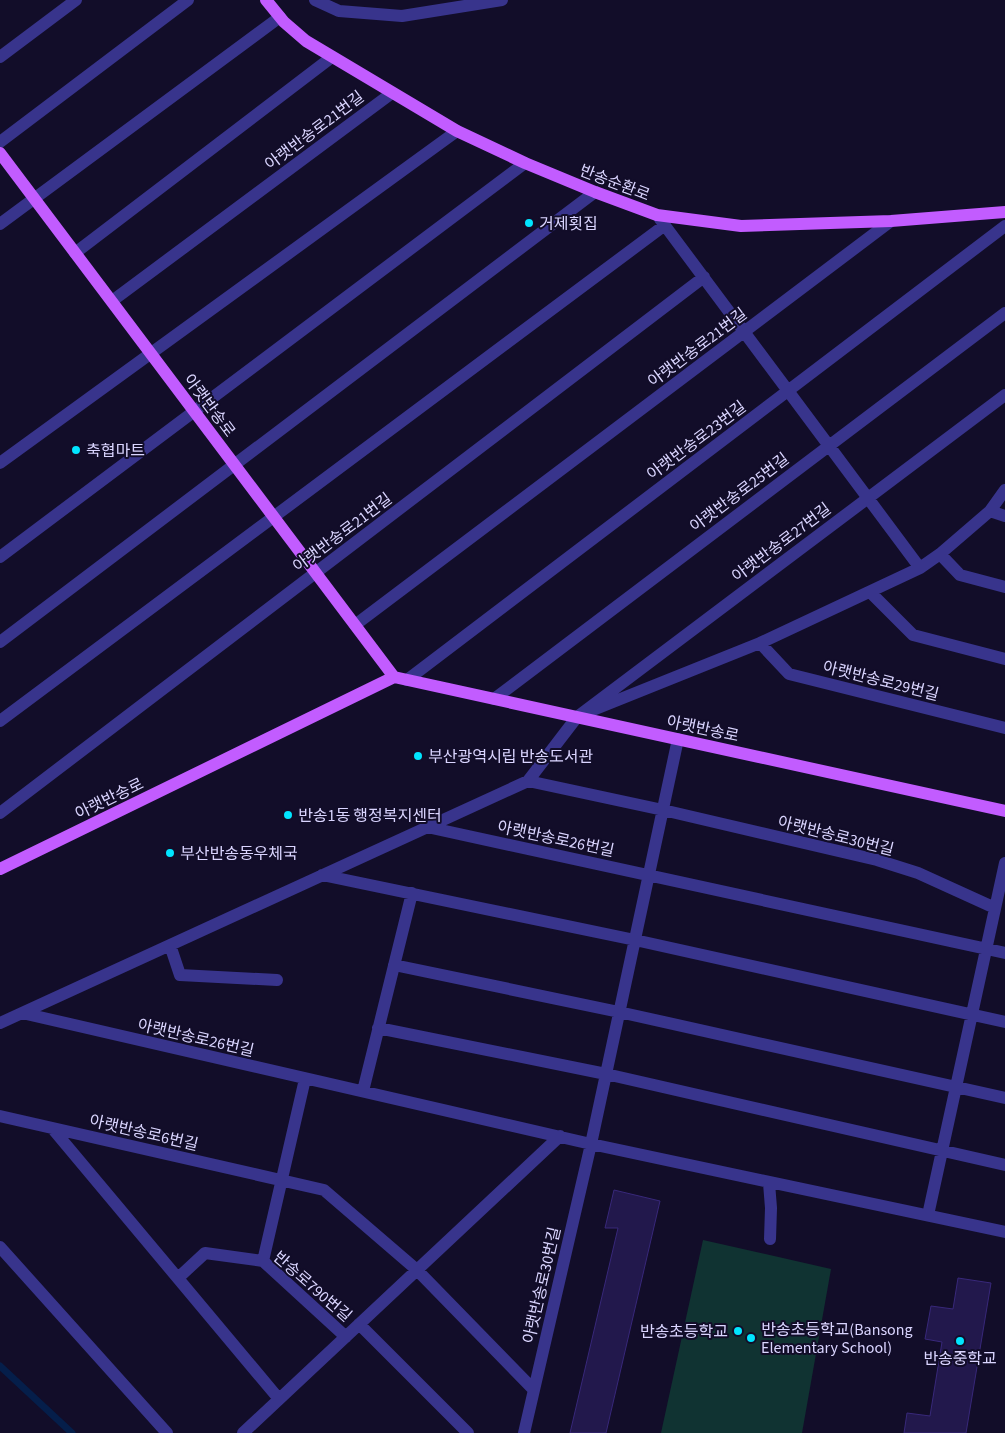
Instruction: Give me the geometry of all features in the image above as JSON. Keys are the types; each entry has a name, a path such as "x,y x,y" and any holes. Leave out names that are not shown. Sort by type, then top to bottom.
{"main road":[{"name":"반송순환로","path":"266,0 280,17 306,41 456,131 525,164 657,214 741,226 891,221 1005,212"},
{"name":"아랫반송로","path":"0,153 355,625 400,678 1005,811"},
{"name":"아랫반송로","path":"0,869 400,678"}],"street":[{"path":"0,57 76,0"},
{"path":"0,142 188,0"},
{"path":"315,0 339,11 402,16 502,0"},
{"path":"0,224 280,17"},
{"path":"75,253 332,57"},
{"name":"아랫반송로21번길","path":"112,301 392,92"},
{"path":"0,463 456,131"},
{"path":"0,556 525,164"},
{"path":"0,642 595,192"},
{"path":"657,214 920,568"},
{"name":"아랫반송로21번길","path":"355,625 891,221"},
{"path":"0,721 665,225"},
{"name":"아랫반송로23번길","path":"400,678 788,390 1005,226"},
{"name":"아랫반송로21번길","path":"0,813 704,277"},
{"name":"아랫반송로25번길","path":"494,699 1005,313"},
{"name":"아랫반송로27번길","path":"577,717 1005,395"},
{"path":"577,717 760,643 920,568 940,554 990,511 1005,490"},
{"path":"990,511 1005,516"},
{"path":"940,554 960,575 1005,588"},
{"path":"870,592 913,635 1005,658"},
{"name":"아랫반송로29번길","path":"760,643 790,674 1005,728"},
{"name":"아랫반송로26번길","path":"0,1023 528,781 577,717"},
{"name":"아랫반송로30번길","path":"524,1433 591,1144 678,739"},
{"path":"528,781 663,810"},
{"name":"아랫반송로30번길","path":"663,810 878,860 918,873 995,908"},
{"name":"아랫반송로26번길","path":"427,827 649,874"},
{"path":"928,1215 985,948 1002,886 1005,863"},
{"path":"649,874 1005,953"},
{"path":"322,876 635,940 1005,1022"},
{"path":"412,893 363,1091 591,1144 1005,1232"},
{"path":"170,945 180,975 277,980"},
{"path":"394,965 620,1012 1005,1098"},
{"name":"아랫반송로26번길","path":"22,1013 363,1091"},
{"path":"378,1028 606,1074 1005,1165"},
{"path":"263,1261 305,1079"},
{"name":"아랫반송로6번길","path":"0,1116 282,1180"},
{"path":"52,1128 279,1399"},
{"name":"반송로790번길","path":"251,1431 279,1399 560,1136"},
{"path":"282,1180 324,1190 417,1270 534,1390"},
{"path":"769,1182 771,1208 770,1239"},
{"path":"0,1247 167,1433"},
{"name":"반송로790번길","path":"178,1278 205,1253 263,1261 346,1337"},
{"name":"반송로790번길","path":"359,1324 468,1433"}],"green space":[{"name":"반송초등학교(Bansong Elementary School)","path":"703,1240 831,1269 802,1433 661,1433"}],"building":[{"path":"614,1190 660,1201 606,1433 570,1433 618,1228 605,1228"},
{"path":"958,1278 991,1283 966,1433 904,1433 907,1413 930,1416 942,1342 925,1339 931,1306 953,1309"}],"waterway":[{"path":"0,1366 72,1433"}],"place":[{"name":"거제횟집","path":"529,223"},
{"name":"축협마트","path":"76,450"},
{"name":"부산광역시립 반송도서관","path":"418,756"},
{"name":"반송1동 행정복지센터","path":"288,815"},
{"name":"부산반송동우체국","path":"170,853"},
{"name":"반송초등학교","path":"738,1331"},
{"name":"반송초등학교(Bansong Elementary School)","path":"751,1338"},
{"name":"반송중학교","path":"960,1341"}]}
